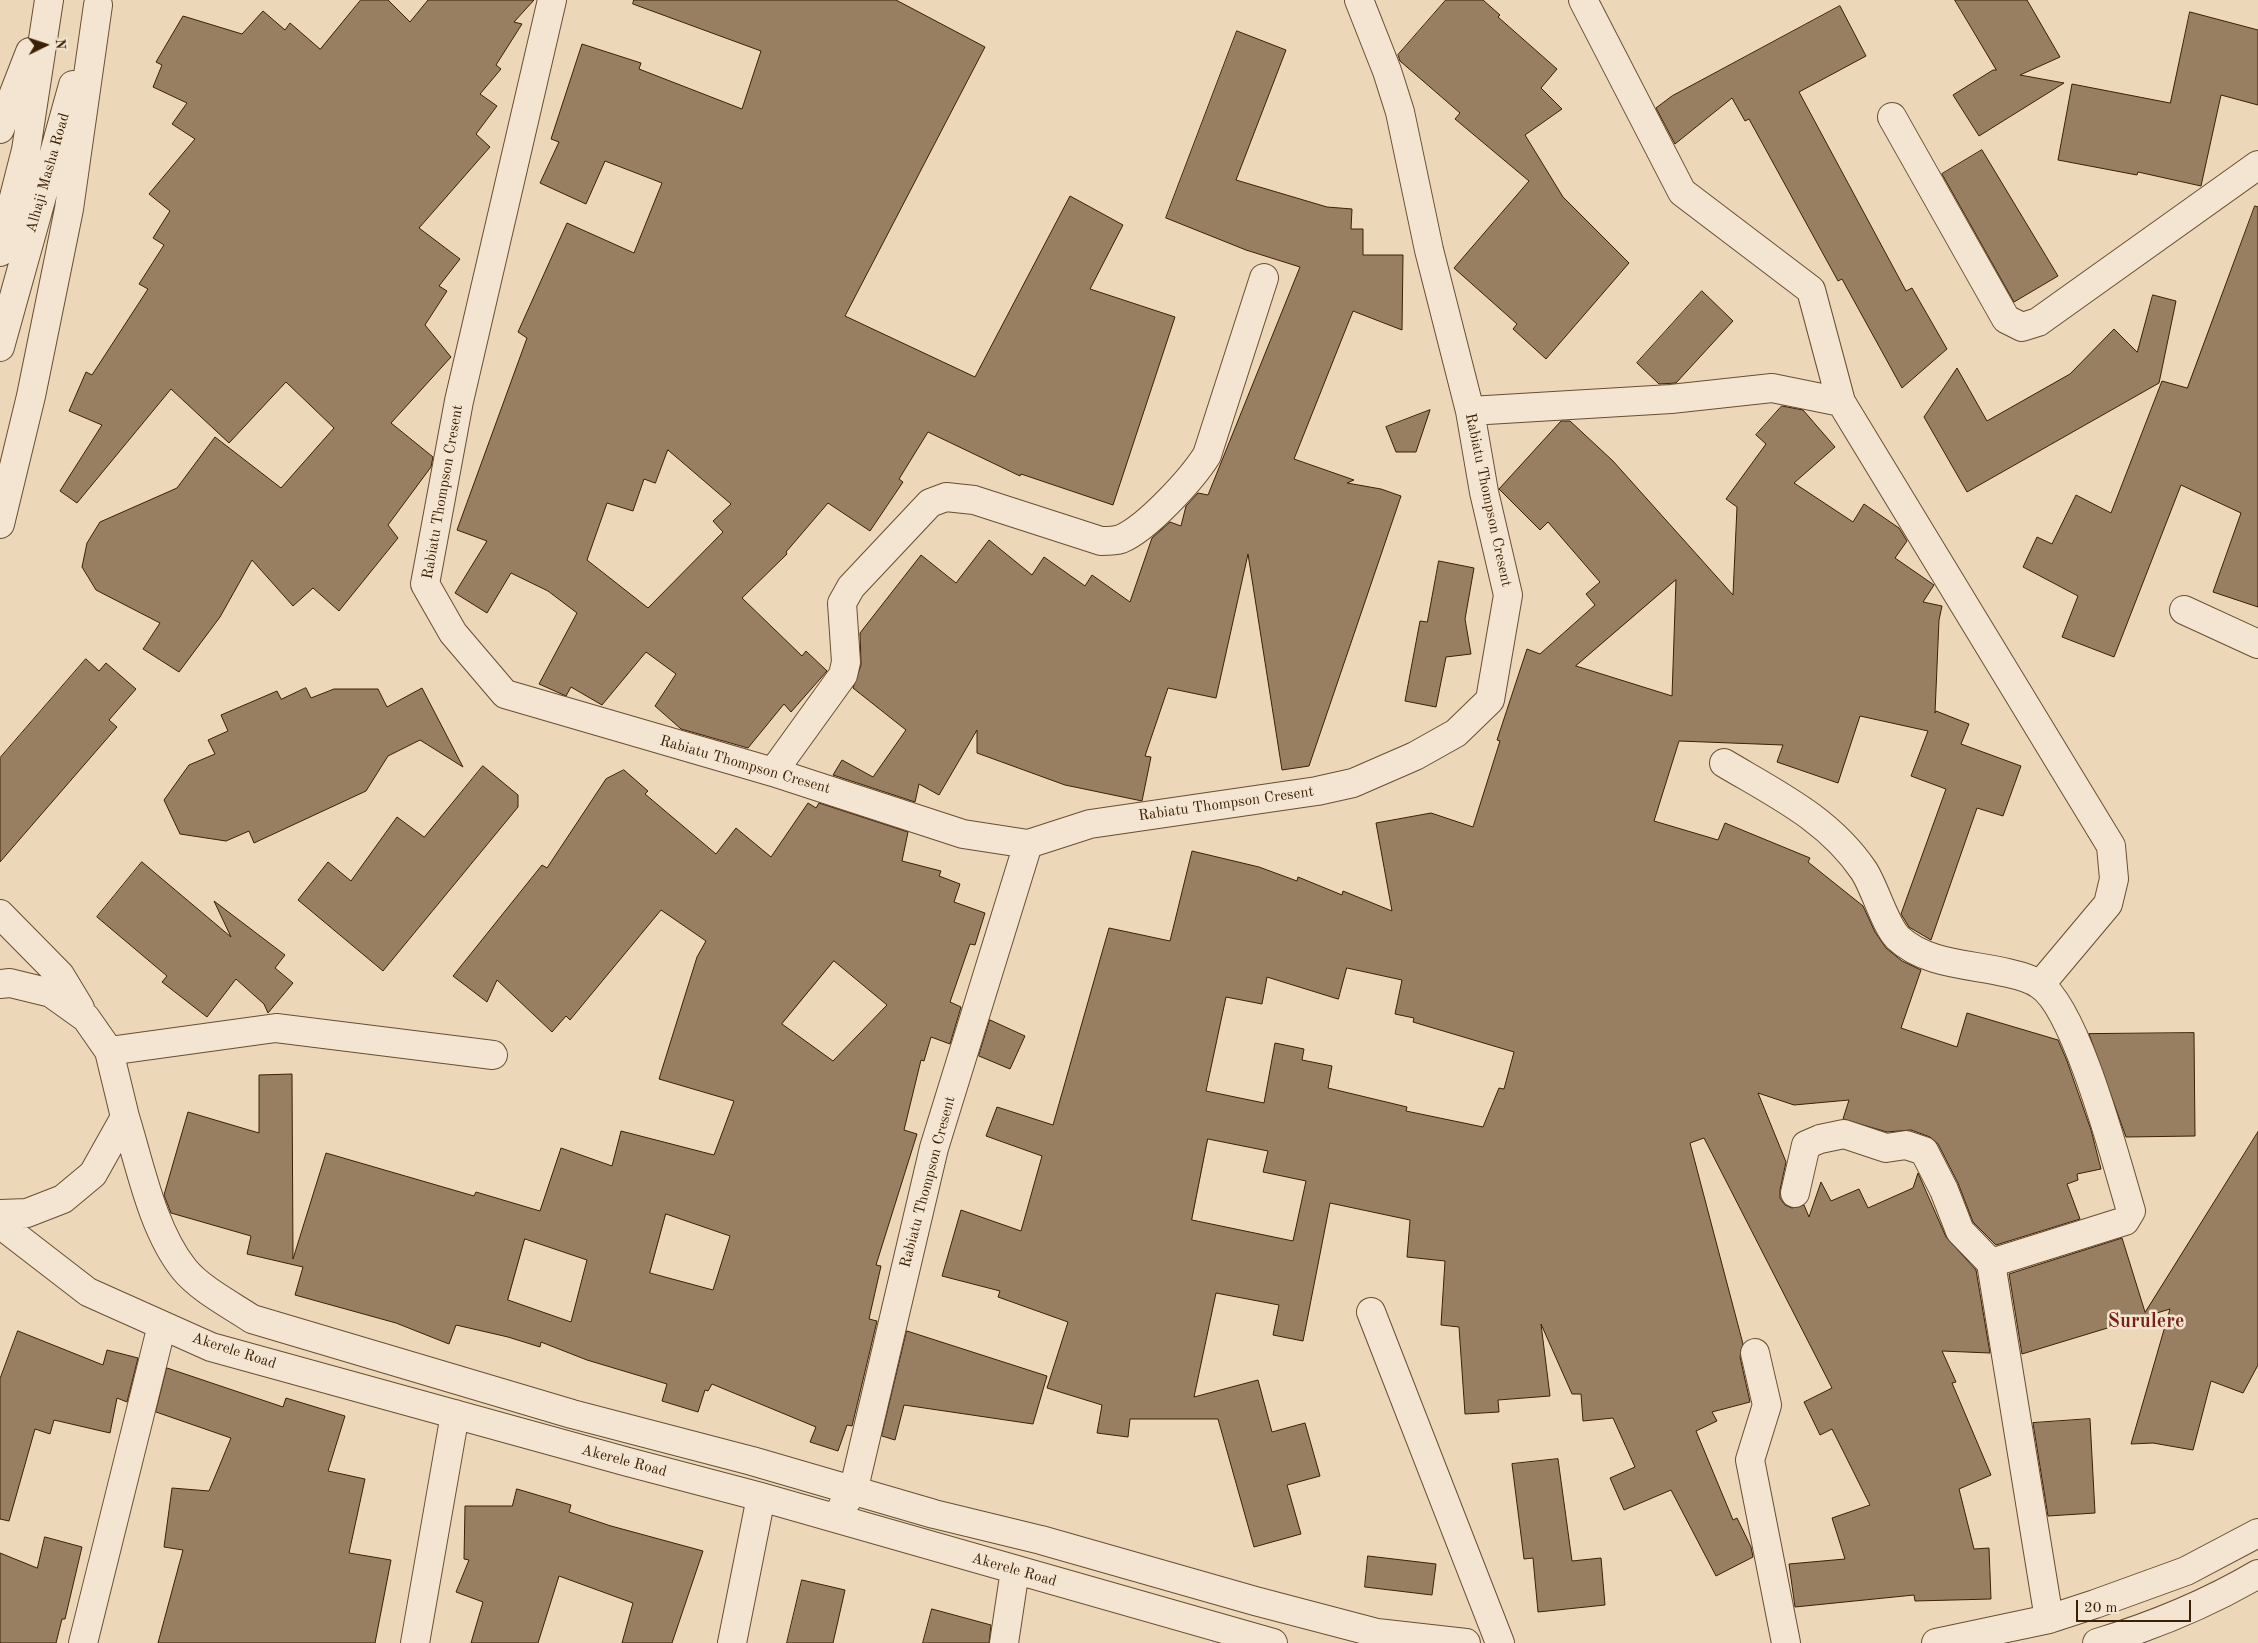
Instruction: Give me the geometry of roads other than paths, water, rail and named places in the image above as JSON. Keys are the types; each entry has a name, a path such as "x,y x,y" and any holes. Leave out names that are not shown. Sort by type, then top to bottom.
{"street":[{"name":"Rabiatu Thompson Cresent","path":"552,0 459,401 425,584 453,633 505,694 773,772 963,834 1028,844 1090,824 1317,791 1352,783 1415,756 1456,733 1490,700 1508,595 1484,492 1470,411 1429,250 1400,112 1387,71 1359,0"},
{"path":"1583,0 1682,192 1812,290 1841,402 2112,846 2114,879 2108,904 2040,985"},
{"path":"0,524 31,396 69,209 98,2"},
{"name":"Alhaji Masha Road","path":"0,347 58,132 98,2"},
{"path":"0,129 48,4"},
{"name":"Alhaji Masha Road","path":"0,252 26,150 48,4"},
{"path":"1892,117 2006,320 2022,327 2038,322 2258,164"},
{"path":"773,772 843,675 846,662 842,603 851,587 930,503 946,497 974,500 1101,541 1119,540 1136,531 1196,473 1207,455 1264,278"},
{"path":"1470,411 1671,399 1772,388 1841,402"},
{"path":"2184,610 2258,644"},
{"path":"1724,763 1811,814 1833,835 1864,871 1896,936 1917,954 2009,973 2040,985 2061,1009 2080,1052 2131,1211 2125,1221 1991,1263"},
{"name":"Rabiatu Thompson Cresent","path":"834,1518 853,1492 934,1148 1028,844"},
{"path":"0,914 60,975 109,1051 125,1117 160,1229 185,1270 217,1296 252,1319 572,1414 752,1461 853,1492 1041,1540 1255,1602 1377,1633 1466,1643"},
{"path":"0,984 10,983 52,993 86,1018"},
{"path":"109,1051 276,1028 493,1055"},
{"path":"0,1214 27,1213 63,1199 93,1174 125,1117"},
{"path":"1795,1192 1806,1145 1820,1139 1844,1134 1886,1148 1906,1145 1924,1152 1944,1190 1960,1232 1991,1263 2049,1619"},
{"name":"Akerele Road","path":"0,1224 88,1292 211,1347 761,1496 1273,1643"},
{"path":"1371,1312 1500,1643"},
{"path":"83,1643 162,1325"},
{"path":"1755,1353 1767,1405 1750,1460 1786,1643"},
{"path":"415,1643 455,1414"},
{"path":"732,1643 761,1496"},
{"path":"1936,1643 2049,1619 2186,1571 2258,1533"},
{"path":"1004,1643 1015,1570"},
{"path":"2098,1643 2146,1628 2232,1590 2258,1574"}],"district":[{"name":"Surulere","path":"2146,1322"}]}
